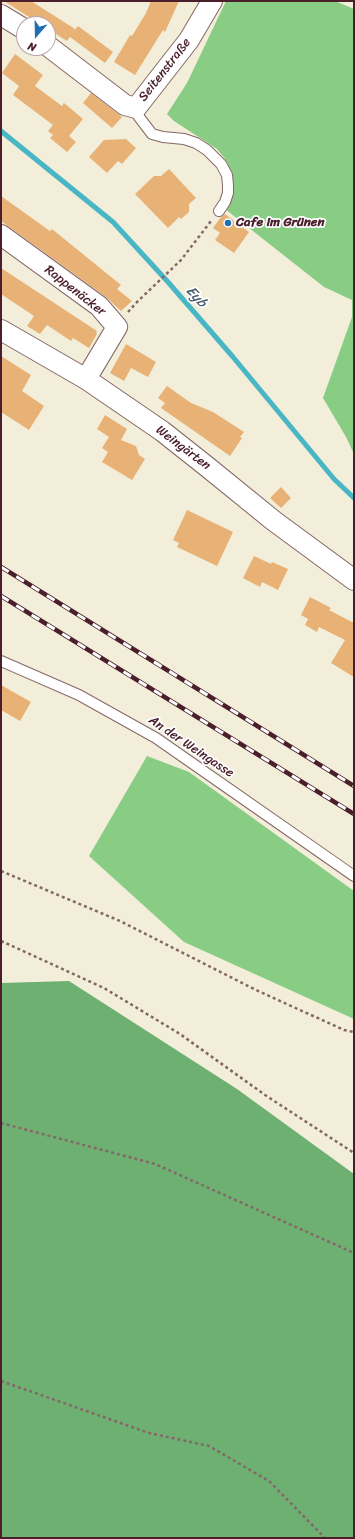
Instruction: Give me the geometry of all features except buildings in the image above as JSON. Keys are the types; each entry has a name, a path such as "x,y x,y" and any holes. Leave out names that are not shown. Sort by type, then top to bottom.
{"street":[{"name":"Seitenstraße","path":"56,52 125,105 136,108 190,40 212,1"},
{"path":"1,15 16,24"},
{"name":"Rappenäcker","path":"1,235 99,306 117,327 86,379"},
{"name":"Weingärten","path":"1,330 86,379 168,436 205,464 274,521 354,580"}],"lane":[{"path":"136,108 139,117 152,134 163,137 184,139 196,143 207,150 221,164 227,175 228,193 225,202 218,211"},
{"name":"An der Weingasse","path":"1,661 79,695 156,738 354,876"}],"path":[{"path":"137,302 181,260 218,211"},
{"path":"1,871 120,921 256,990 344,1030 354,1032"},
{"path":"1,941 104,988 180,1034 266,1095 354,1153"},
{"path":"1,1123 155,1164 354,1253"},
{"path":"1,1381 149,1433 209,1446 269,1481 325,1538"}],"green space":[{"path":"226,1 335,1 354,9 354,454 346,437 323,398 352,317 352,300 324,287 225,209 232,184 229,167 225,159 217,149 174,121 167,114 187,83"},
{"path":"147,756 189,772 354,891 354,1019 184,942 89,856"},
{"path":"69,981 237,1089 354,1174 354,1538 1,1538 1,983"}],"waterway":[{"name":"Eyb","path":"1,131 113,222 168,282 233,357 334,479 354,498"}],"railway":[{"path":"1,567 354,786"},
{"path":"1,596 354,814"}],"place":[{"name":"Cafe im Grünen","path":"228,223"}]}
